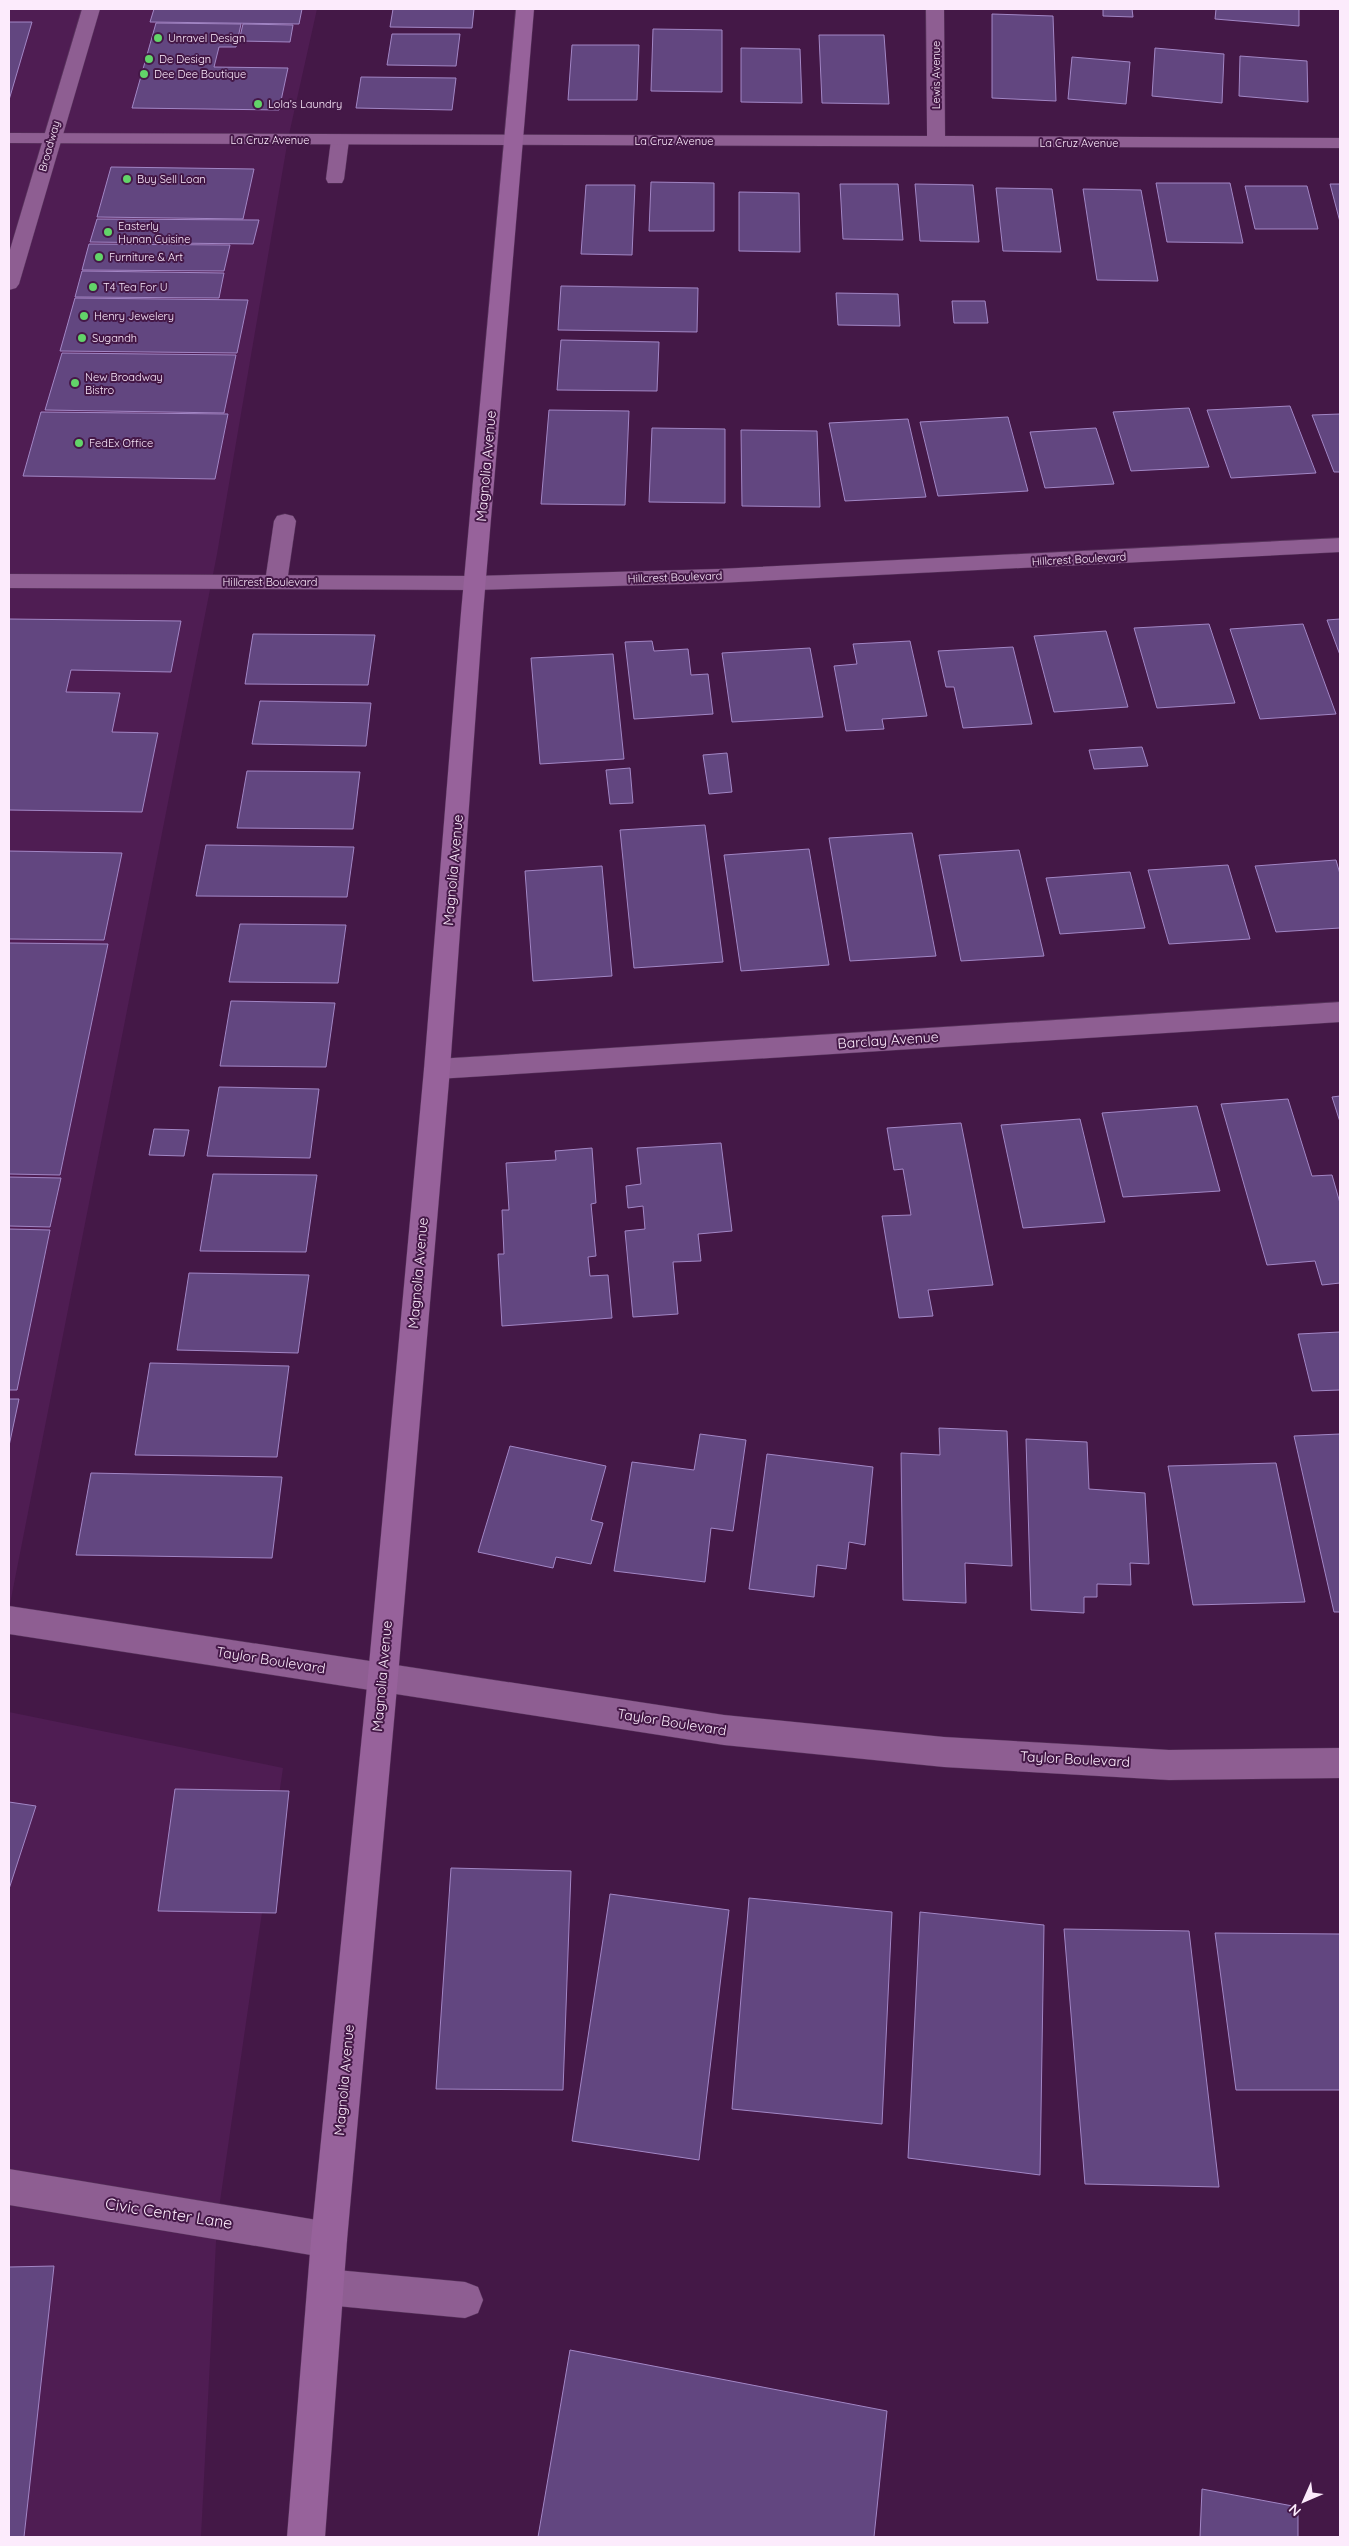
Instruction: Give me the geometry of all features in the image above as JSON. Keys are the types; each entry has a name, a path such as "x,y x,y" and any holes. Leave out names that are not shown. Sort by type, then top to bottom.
{"main road":[{"name":"Magnolia Avenue","path":"306,2537 329,2240 437,1068 525,9"}],"street":[{"name":"Broadway","path":"9,284 91,9"},
{"name":"Lewis Avenue","path":"935,9 936,142"},
{"name":"La Cruz Avenue","path":"9,138 1340,143"},
{"path":"335,179 340,140"},
{"path":"276,582 285,521"},
{"name":"Hillcrest Boulevard","path":"9,581 476,583 737,575 1340,545"},
{"name":"Barclay Avenue","path":"437,1068 1340,1012"},
{"name":"Taylor Boulevard","path":"9,1620 724,1730 944,1752 1169,1765 1340,1763"},
{"name":"Civic Center Lane","path":"9,2187 329,2240"},
{"path":"326,2287 465,2300"}],"shaded area":[{"path":"9,9 317,9 288,139 217,554 9,1609"},
{"path":"9,1712 283,1768 217,2222 201,2537 9,2537"}],"building":[{"path":"154,9 302,9 299,24 150,22"},
{"path":"393,9 474,9 472,28 390,27"},
{"path":"1103,9 1132,9 1133,17 1103,16"},
{"path":"1216,9 1299,9 1299,26 1215,19"},
{"path":"992,14 1053,16 1056,101 992,98"},
{"path":"9,22 32,22 9,100"},
{"path":"156,23 241,24 236,47 219,47 214,67 288,68 279,110 132,108"},
{"path":"243,24 293,25 290,42 239,41"},
{"path":"653,29 722,30 722,92 651,91"},
{"path":"392,34 460,34 456,66 387,65"},
{"path":"819,35 884,35 889,104 822,103"},
{"path":"572,45 639,45 637,100 568,100"},
{"path":"741,48 800,49 802,103 741,102"},
{"path":"1155,48 1224,54 1222,103 1152,96"},
{"path":"1240,56 1307,61 1308,102 1239,96"},
{"path":"1072,57 1130,62 1126,104 1068,99"},
{"path":"361,77 456,78 452,110 356,108"},
{"path":"111,167 254,169 243,219 97,217"},
{"path":"651,182 714,183 714,231 649,231"},
{"path":"1156,183 1230,183 1243,243 1167,242"},
{"path":"840,184 898,184 903,240 843,239"},
{"path":"915,184 973,185 979,242 920,241"},
{"path":"1330,184 1340,184 1340,222"},
{"path":"586,185 635,185 632,255 581,254"},
{"path":"1245,186 1307,186 1318,229 1255,229"},
{"path":"996,188 1052,189 1061,252 1003,251"},
{"path":"1083,189 1141,190 1158,281 1097,280"},
{"path":"739,192 799,193 800,252 739,251"},
{"path":"97,219 259,220 253,244 90,242"},
{"path":"89,244 230,245 224,271 82,270"},
{"path":"82,271 224,273 219,298 75,297"},
{"path":"561,286 698,288 697,332 558,330"},
{"path":"836,293 898,294 900,326 838,325"},
{"path":"75,298 248,300 237,353 60,351"},
{"path":"952,301 985,301 988,323 954,323"},
{"path":"561,340 659,342 657,391 557,390"},
{"path":"62,353 236,355 224,413 45,410"},
{"path":"1290,406 1316,473 1231,478 1207,410"},
{"path":"1189,408 1209,467 1131,471 1113,412"},
{"path":"549,410 629,411 625,505 541,504"},
{"path":"41,412 228,414 215,479 23,476"},
{"path":"1340,414 1340,472 1334,472 1312,415"},
{"path":"1008,417 1028,491 938,496 920,422"},
{"path":"908,419 926,497 845,501 829,423"},
{"path":"652,428 725,429 725,503 649,502"},
{"path":"1096,428 1114,484 1045,488 1030,432"},
{"path":"741,430 817,431 820,507 742,506"},
{"path":"9,619 181,621 171,672 71,670 66,692 120,693 112,732 158,733 142,812 9,810"},
{"path":"1340,619 1340,655 1327,620"},
{"path":"1209,624 1235,703 1157,708 1134,628"},
{"path":"1303,624 1336,714 1260,719 1230,629"},
{"path":"1106,631 1128,707 1054,712 1034,636"},
{"path":"253,634 375,635 368,685 245,684"},
{"path":"652,641 654,651 688,649 691,675 708,674 713,714 634,719 625,642"},
{"path":"910,641 927,716 882,719 884,729 846,731 834,666 857,664 853,644"},
{"path":"1013,647 1032,724 963,728 954,687 946,687 938,651"},
{"path":"810,648 823,717 732,722 722,653"},
{"path":"613,654 624,759 540,764 531,658"},
{"path":"260,701 371,703 366,746 252,744"},
{"path":"1142,747 1148,766 1094,769 1089,750"},
{"path":"727,753 732,792 709,794 703,755"},
{"path":"630,768 633,803 610,804 606,770"},
{"path":"247,771 360,772 353,829 237,828"},
{"path":"705,825 723,962 634,968 620,830"},
{"path":"912,833 936,956 850,961 829,838"},
{"path":"206,845 354,847 347,897 196,896"},
{"path":"809,849 829,965 741,971 724,855"},
{"path":"1019,850 1044,956 961,961 939,855"},
{"path":"9,851 122,853 104,940 9,939"},
{"path":"1336,860 1340,874 1340,928 1276,932 1255,866"},
{"path":"1228,865 1250,939 1169,944 1148,870"},
{"path":"602,866 612,976 533,981 525,871"},
{"path":"1130,872 1145,928 1060,934 1046,878"},
{"path":"240,924 346,925 338,983 229,982"},
{"path":"9,943 108,944 60,1175 9,1174"},
{"path":"231,1001 335,1003 326,1067 220,1066"},
{"path":"219,1087 319,1089 310,1158 207,1156"},
{"path":"1340,1096 1340,1122 1332,1097"},
{"path":"1288,1099 1312,1176 1332,1175 1340,1203 1340,1283 1322,1285 1315,1261 1267,1265 1221,1104"},
{"path":"1197,1106 1220,1191 1123,1197 1102,1113"},
{"path":"1080,1119 1105,1222 1023,1228 1001,1125"},
{"path":"961,1123 993,1285 928,1290 933,1316 899,1318 882,1216 911,1215 903,1169 894,1170 887,1128"},
{"path":"154,1129 189,1130 184,1156 149,1155"},
{"path":"721,1143 732,1231 698,1234 701,1261 673,1262 678,1314 633,1317 625,1231 645,1229 643,1206 628,1208 626,1186 641,1184 637,1148"},
{"path":"592,1148 596,1203 591,1204 596,1256 588,1257 590,1276 608,1275 612,1318 502,1326 498,1254 504,1254 502,1210 509,1210 506,1163 556,1160 555,1151"},
{"path":"213,1174 317,1175 306,1252 200,1251"},
{"path":"9,1177 61,1178 50,1227 9,1226"},
{"path":"9,1229 50,1230 17,1390 9,1390"},
{"path":"189,1273 309,1275 298,1353 177,1350"},
{"path":"1340,1332 1340,1390 1312,1391 1298,1334"},
{"path":"150,1363 289,1366 277,1457 135,1455"},
{"path":"9,1399 19,1399 9,1446"},
{"path":"939,1428 1007,1431 1012,1566 965,1563 966,1603 903,1600 901,1453 940,1455"},
{"path":"700,1434 746,1440 733,1531 711,1528 705,1582 614,1571 632,1462 694,1470"},
{"path":"1340,1434 1340,1612 1334,1612 1294,1436"},
{"path":"1026,1439 1087,1442 1089,1489 1145,1493 1149,1564 1130,1563 1131,1585 1097,1584 1097,1597 1084,1597 1084,1613 1031,1610"},
{"path":"510,1446 606,1466 591,1520 603,1523 591,1564 556,1557 553,1568 478,1552"},
{"path":"767,1454 873,1467 865,1545 849,1542 846,1569 817,1565 814,1597 749,1589"},
{"path":"1276,1463 1305,1602 1193,1605 1168,1466"},
{"path":"91,1473 282,1477 272,1558 76,1555"},
{"path":"175,1789 289,1791 276,1913 158,1911"},
{"path":"9,1802 36,1806 9,1889"},
{"path":"451,1868 571,1871 563,2090 436,2089"},
{"path":"610,1894 729,1910 699,2160 572,2141"},
{"path":"749,1898 892,1912 882,2124 732,2109"},
{"path":"920,1912 1044,1925 1040,2175 908,2158"},
{"path":"1064,1929 1189,1931 1219,2187 1085,2184"},
{"path":"1215,1933 1340,1934 1340,2090 1236,2090"},
{"path":"54,2266 24,2537 9,2537 9,2267"},
{"path":"570,2350 887,2411 874,2537 538,2537"},
{"path":"1202,2489 1298,2507 1298,2537 1200,2537"}],"place":[{"name":"Unravel Design","path":"158,38"},
{"name":"De Design","path":"149,59"},
{"name":"Dee Dee Boutique","path":"144,74"},
{"name":"Lola’s Laundry","path":"258,104"},
{"name":"Buy Sell Loan","path":"127,179"},
{"name":"Easterly Hunan Cuisine","path":"108,232"},
{"name":"Furniture & Art","path":"99,257"},
{"name":"T4 Tea For U","path":"93,287"},
{"name":"Henry Jewelery","path":"84,316"},
{"name":"Sugandh","path":"82,338"},
{"name":"New Broadway Bistro","path":"75,383"},
{"name":"FedEx Office","path":"79,443"}]}
